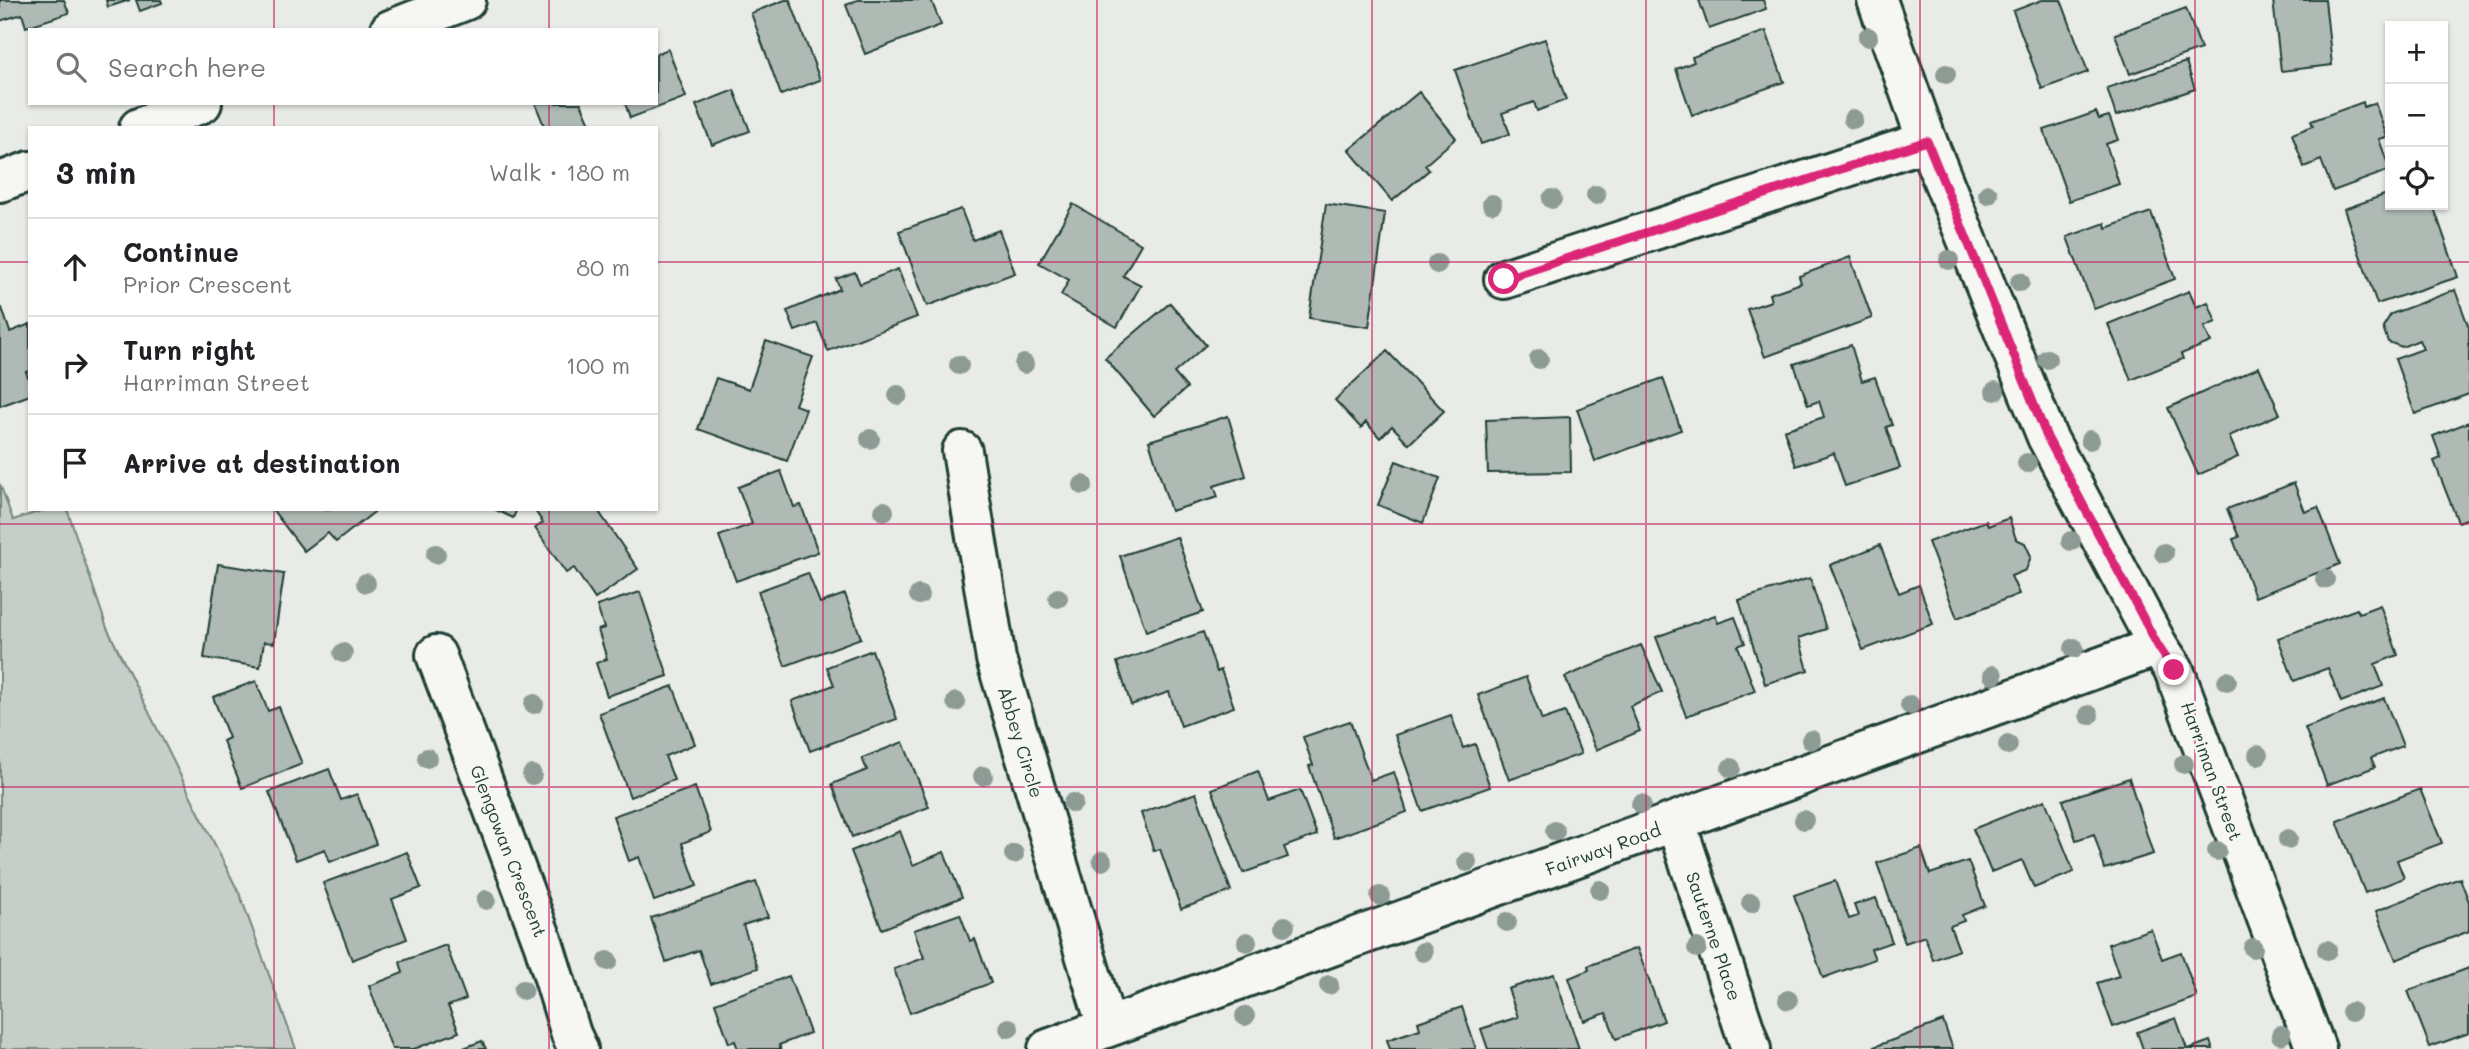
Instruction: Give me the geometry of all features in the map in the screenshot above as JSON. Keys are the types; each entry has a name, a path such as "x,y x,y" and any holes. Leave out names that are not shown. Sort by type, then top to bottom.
{"street":[{"path":"395,28 466,0"},
{"name":"Harriman Street","path":"1877,0 1927,141 2047,437 2158,646 2174,670 2316,1049"},
{"path":"144,126 197,105"},
{"path":"1504,279 1927,141"},
{"path":"0,182 28,172"},
{"name":"Abbey Circle","path":"961,451 996,659 1107,1027"},
{"name":"Fairway Road","path":"1048,1049 2158,646"},
{"name":"Glengowan Crescent","path":"436,655 544,945 578,1049"},
{"name":"Sauterne Place","path":"1676,823 1751,1049"}],"shaded area":[{"path":"0,484 13,520 41,511 68,511 107,628 240,895 296,1049 0,1049"}],"building":[{"path":"0,0 64,0 69,13 26,27 22,14 0,21"},
{"path":"106,0 130,0 108,7"},
{"path":"136,0 161,0 162,3 140,11"},
{"path":"790,0 820,80 781,95 751,13"},
{"path":"857,0 931,0 941,25 865,54 846,5"},
{"path":"1699,0 1763,0 1766,9 1709,29"},
{"path":"2042,0 2061,0 2088,72 2042,89 2013,11"},
{"path":"2273,0 2325,0 2332,65 2281,71"},
{"path":"2186,8 2201,49 2130,74 2115,34"},
{"path":"1766,31 1784,82 1692,115 1676,69 1694,62 1692,57"},
{"path":"1545,39 1566,100 1537,111 1534,102 1502,113 1510,134 1481,144 1455,70"},
{"path":"668,49 686,97 630,118 626,105 658,105 658,53"},
{"path":"2186,62 2195,89 2116,116 2107,88"},
{"path":"734,90 750,131 712,145 696,105"},
{"path":"1419,92 1456,138 1425,165 1429,170 1392,201 1349,150"},
{"path":"2363,102 2364,107 2375,103 2385,131 2385,138 2379,139 2385,156 2385,172 2333,191 2321,160 2304,167 2292,134 2313,126 2311,121"},
{"path":"536,105 582,105 591,126 544,126"},
{"path":"2096,112 2099,119 2109,116 2118,140 2106,144 2119,184 2069,201 2044,130"},
{"path":"2385,195 2385,210 2435,210 2458,277 2377,304 2344,209"},
{"path":"1073,204 1141,244 1123,276 1141,285 1117,327 1061,295 1069,280 1039,263"},
{"path":"1326,204 1385,213 1369,327 1309,318"},
{"path":"961,209 973,240 999,230 1015,273 927,306 899,231"},
{"path":"2151,212 2175,279 2094,309 2067,237 2105,223 2106,228"},
{"path":"1850,257 1872,318 1765,357 1747,309 1771,301 1769,294 1801,283 1799,276"},
{"path":"898,269 917,317 828,351 817,323 795,331 787,311 840,289 836,279 855,272 860,284"},
{"path":"2455,290 2469,328 2469,394 2415,414 2395,359 2423,349 2419,340 2402,347 2388,342 2383,327 2391,314"},
{"path":"2189,291 2196,307 2208,302 2216,322 2204,327 2211,342 2181,354 2183,359 2131,380 2108,324"},
{"path":"1170,303 1206,345 1174,373 1187,388 1154,416 1105,358"},
{"path":"2,308 10,332 28,325 28,396 0,406"},
{"path":"766,341 813,357 795,405 806,409 787,461 698,429 716,378 749,389"},
{"path":"1851,345 1862,381 1875,377 1892,425 1886,427 1900,468 1845,486 1834,453 1796,466 1784,430 1824,417 1819,401 1808,405 1794,364"},
{"path":"1387,351 1444,411 1409,444 1392,426 1380,438 1366,422 1361,428 1335,400"},
{"path":"2259,367 2280,414 2229,436 2238,457 2198,475 2168,408"},
{"path":"1663,378 1681,430 1595,461 1577,409"},
{"path":"1228,416 1246,476 1214,486 1218,497 1171,511 1149,441"},
{"path":"1570,417 1571,472 1488,473 1486,420"},
{"path":"2469,422 2469,518 2458,522 2434,461 2441,458 2433,436"},
{"path":"1396,461 1440,478 1423,523 1378,505"},
{"path":"781,471 794,507 801,505 818,552 736,581 719,536 752,524 738,487"},
{"path":"2294,483 2305,512 2318,507 2340,564 2255,597 2233,539 2239,537 2227,509"},
{"path":"274,511 375,511 336,542 328,533 304,551"},
{"path":"498,511 516,511 513,518"},
{"path":"535,511 598,511 638,569 595,599 574,568 566,573 535,528 543,523"},
{"path":"2009,518 2016,539 2025,543 2031,556 2026,570 2011,576 2019,594 1957,618 1928,542 1986,521 1988,526"},
{"path":"1177,537 1203,612 1146,631 1120,556"},
{"path":"1880,545 1899,593 1919,585 1933,624 1863,650 1830,565"},
{"path":"218,564 284,574 274,643 264,642 260,667 204,658"},
{"path":"808,573 820,603 845,594 861,638 785,666 758,591"},
{"path":"1810,578 1826,629 1799,638 1808,670 1765,684 1739,600"},
{"path":"640,592 668,676 607,696 596,663 607,659 598,630 604,628 597,606"},
{"path":"2380,605 2398,655 2375,664 2383,686 2341,702 2328,668 2294,681 2278,638 2357,609 2359,613"},
{"path":"1715,615 1718,623 1735,617 1745,643 1738,646 1755,691 1686,716 1656,637"},
{"path":"1203,632 1217,672 1221,670 1234,707 1181,726 1169,692 1131,705 1117,662"},
{"path":"1641,645 1662,692 1630,706 1640,731 1596,750 1565,677"},
{"path":"872,650 897,719 810,751 792,701 834,685 827,667"},
{"path":"1526,677 1542,720 1565,712 1581,754 1509,780 1478,695"},
{"path":"256,681 268,711 279,707 302,764 242,788 223,741 229,738 213,697"},
{"path":"673,686 695,744 665,756 674,780 630,797 599,713"},
{"path":"2384,698 2403,746 2371,758 2375,767 2327,785 2305,728"},
{"path":"1451,715 1463,748 1475,744 1490,787 1422,811 1395,735"},
{"path":"1350,721 1371,780 1394,772 1407,812 1334,838 1309,766 1313,765 1303,737"},
{"path":"903,742 929,807 852,837 832,784 867,770 862,758"},
{"path":"329,769 341,800 357,794 376,844 330,862 325,849 296,860 269,792"},
{"path":"1258,771 1269,801 1300,790 1317,835 1284,847 1288,857 1243,873 1212,789"},
{"path":"2129,778 2153,854 2105,869 2094,834 2076,840 2063,800"},
{"path":"695,787 711,832 682,843 697,886 654,901 639,857 629,861 613,816"},
{"path":"2420,789 2442,843 2397,860 2404,878 2365,893 2337,821"},
{"path":"1196,793 1231,891 1181,909 1160,849 1154,851 1141,813"},
{"path":"2045,800 2074,872 2034,888 2022,860 1991,872 1973,829"},
{"path":"900,831 913,865 944,852 962,897 882,929 851,851"},
{"path":"1921,848 1930,874 1968,861 1985,906 1962,915 1964,921 1950,926 1959,950 1933,960 1925,936 1905,943 1877,863"},
{"path":"407,852 421,888 392,899 407,939 352,960 323,883"},
{"path":"2460,878 2469,902 2469,931 2396,960 2376,911"},
{"path":"1835,881 1849,919 1858,916 1854,905 1876,898 1892,942 1871,949 1875,959 1823,978 1794,895"},
{"path":"756,882 768,917 743,925 758,968 711,984 699,950 666,962 651,918"},
{"path":"960,914 970,941 975,939 991,983 910,1013 894,969 924,958 914,930"},
{"path":"2151,929 2162,959 2181,952 2197,997 2113,1027 2097,983 2119,976 2108,944"},
{"path":"446,945 466,999 448,1006 459,1032 414,1049 392,1049 369,986 403,973 400,962"},
{"path":"1637,948 1664,1021 1616,1039 1606,1013 1584,1021 1569,978 1589,970 1588,966"},
{"path":"2469,968 2469,1033 2430,1047 2408,991"},
{"path":"1554,974 1579,1049 1488,1049 1481,1029 1518,1017 1508,989"},
{"path":"789,976 810,1033 779,1045 781,1049 738,1049 735,1041 729,1043 715,1003"},
{"path":"1462,1007 1476,1049 1390,1049 1387,1040 1420,1029 1418,1022"},
{"path":"2176,1018 2187,1049 2143,1049 2137,1032"},
{"path":"1943,1021 1953,1049 1874,1049 1874,1047"},
{"path":"482,1041 486,1049 461,1049"},
{"path":"2210,1041 2213,1049 2188,1049"}],"route":[{"path":"1504,279 1927,141 2047,437 2158,646 2174,670"}]}
